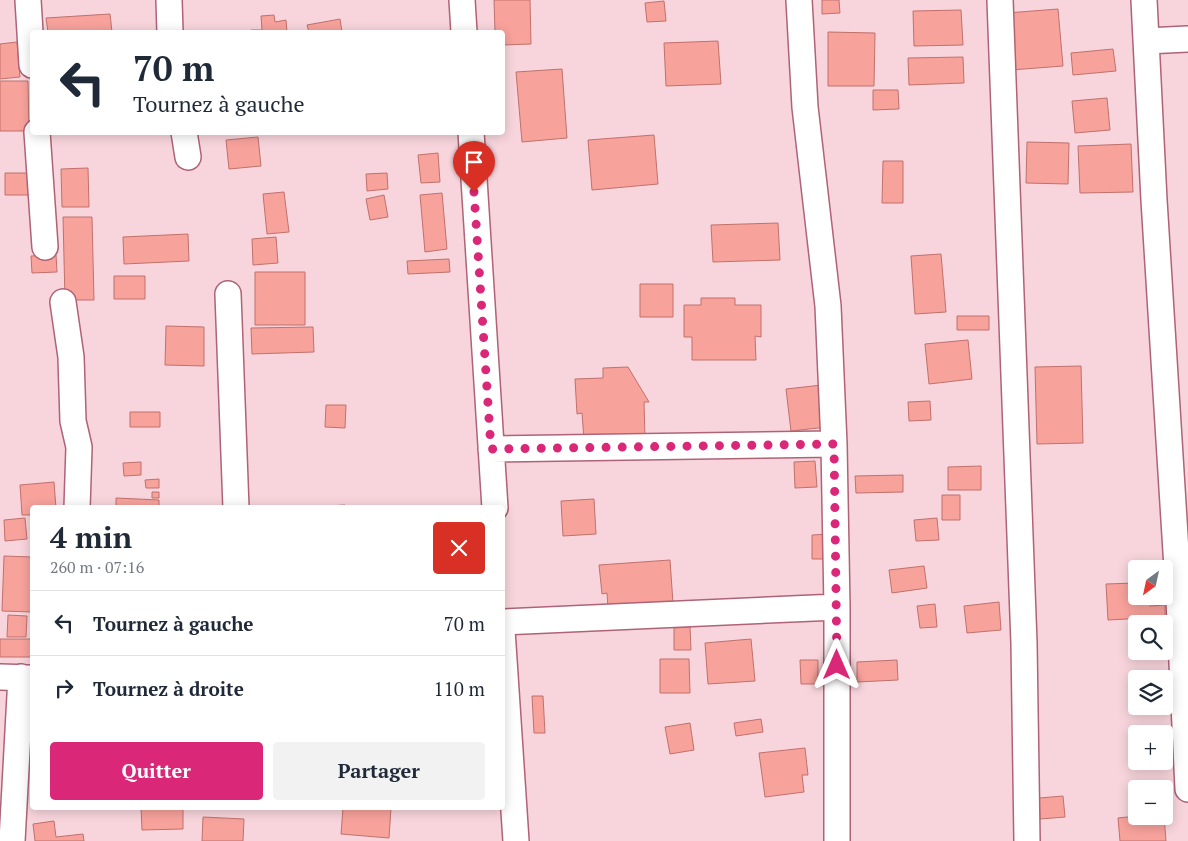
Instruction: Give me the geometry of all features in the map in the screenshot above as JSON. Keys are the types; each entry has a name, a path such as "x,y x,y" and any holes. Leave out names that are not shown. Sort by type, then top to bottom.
{"street":[{"path":"28,0 30,32"},
{"path":"169,0 170,30"},
{"path":"462,0 464,30"},
{"path":"799,0 805,107 828,306 834,444 837,607 837,841"},
{"path":"1000,0 1024,643 1028,841"},
{"path":"1144,0 1154,200 1179,600 1188,789"},
{"path":"1146,42 1188,39"},
{"path":"37,135 45,247"},
{"path":"184,135 188,157"},
{"path":"471,135 494,505"},
{"path":"228,294 236,505"},
{"path":"63,302 71,357 73,421 79,447 77,505"},
{"path":"491,449 834,444"},
{"path":"505,622 837,607"},
{"path":"12,841 18,677"},
{"path":"505,709 516,841"}],"building":[{"path":"494,0 530,0 531,44 505,45 505,30 495,30"},
{"path":"822,0 839,0 840,13 822,14"},
{"path":"664,1 666,21 647,22 645,3"},
{"path":"1058,9 1063,66 1011,70 1007,13"},
{"path":"961,10 963,45 914,46 913,11"},
{"path":"110,14 112,30 48,30 46,18"},
{"path":"274,15 275,22 286,20 287,30 262,30 261,16"},
{"path":"340,19 342,30 308,30 307,25"},
{"path":"828,32 875,33 874,86 828,86"},
{"path":"718,41 721,84 666,86 664,43"},
{"path":"17,42 20,77 0,79 0,44"},
{"path":"1113,49 1116,71 1073,75 1071,53"},
{"path":"963,57 964,83 909,85 908,58"},
{"path":"562,69 567,138 522,142 516,72"},
{"path":"0,81 28,81 29,131 0,131"},
{"path":"873,90 898,90 899,109 873,110"},
{"path":"1107,98 1110,130 1075,133 1072,101"},
{"path":"654,135 658,184 592,190 588,140"},
{"path":"258,137 261,166 229,169 226,140"},
{"path":"1027,142 1069,143 1068,184 1026,183"},
{"path":"1131,144 1133,192 1080,193 1078,146"},
{"path":"438,153 440,182 421,183 418,155"},
{"path":"883,161 903,161 903,203 882,203"},
{"path":"88,168 89,207 62,207 61,169"},
{"path":"5,173 29,173 29,195 5,195"},
{"path":"387,173 388,189 367,191 366,174"},
{"path":"284,192 289,232 267,234 263,194"},
{"path":"442,193 447,249 425,252 420,195"},
{"path":"384,195 388,217 370,220 366,199"},
{"path":"63,217 92,217 94,300 65,300"},
{"path":"778,223 780,260 713,262 711,225"},
{"path":"188,234 189,261 124,264 123,237"},
{"path":"276,237 278,263 253,265 252,239"},
{"path":"941,254 946,312 915,314 911,256"},
{"path":"56,255 57,272 32,273 31,256"},
{"path":"449,259 450,272 408,274 407,261"},
{"path":"255,272 305,272 305,325 255,325"},
{"path":"114,276 145,276 145,299 114,299"},
{"path":"640,284 673,284 673,317 640,317"},
{"path":"701,298 735,298 735,305 761,305 761,337 755,336 756,360 692,360 692,337 684,337 684,305 701,305"},
{"path":"957,316 989,316 989,330 957,330"},
{"path":"166,326 204,327 204,366 165,365"},
{"path":"313,327 314,352 252,354 251,328"},
{"path":"968,340 972,379 929,384 925,344"},
{"path":"1081,366 1083,443 1037,444 1035,367"},
{"path":"628,367 649,402 644,402 645,439 584,440 582,413 577,414 575,379 603,378 603,368"},
{"path":"822,385 827,427 791,431 786,389"},
{"path":"930,401 931,420 909,421 908,402"},
{"path":"326,405 346,405 345,428 325,427"},
{"path":"130,412 160,412 160,427 130,427"},
{"path":"815,461 817,487 795,488 794,462"},
{"path":"141,462 141,475 124,476 123,463"},
{"path":"981,466 981,490 948,490 948,467"},
{"path":"903,475 903,492 856,493 855,476"},
{"path":"159,479 159,488 146,488 145,480"},
{"path":"54,482 56,505 30,505 30,515 22,515 20,485"},
{"path":"152,492 159,492 159,498 152,498"},
{"path":"942,495 960,495 960,520 942,520"},
{"path":"116,498 159,500 159,505 116,505"},
{"path":"594,499 596,534 563,536 561,501"},
{"path":"25,518 27,539 5,541 4,520"},
{"path":"937,518 939,540 916,541 914,520"},
{"path":"830,534 830,559 812,559 812,535"},
{"path":"4,556 30,557 30,612 2,611"},
{"path":"670,560 673,603 608,608 607,593 602,594 599,565"},
{"path":"924,566 927,588 892,593 889,570"},
{"path":"1128,583 1128,605 1165,605 1165,615 1128,615 1128,619 1108,620 1106,584"},
{"path":"999,602 1001,630 967,633 964,606"},
{"path":"935,604 937,627 920,628 917,606"},
{"path":"8,615 27,616 26,637 7,637"},
{"path":"690,627 691,650 674,650 674,628"},
{"path":"0,639 30,639 30,657 0,657"},
{"path":"751,639 755,681 708,684 705,643"},
{"path":"660,659 689,659 690,693 660,693"},
{"path":"800,660 818,660 818,684 801,684"},
{"path":"897,660 898,680 857,682 857,662"},
{"path":"532,696 543,696 545,733 534,733"},
{"path":"761,719 763,732 736,736 734,723"},
{"path":"690,723 694,750 670,754 665,727"},
{"path":"805,748 808,775 802,775 804,792 765,797 759,753"},
{"path":"1063,796 1065,817 1040,819 1039,798"},
{"path":"141,810 183,810 183,829 142,830"},
{"path":"343,810 391,810 389,838 341,834"},
{"path":"203,817 244,819 243,841 202,841"},
{"path":"1128,817 1128,825 1165,825 1166,841 1120,841 1118,818"},
{"path":"54,821 56,837 83,834 84,841 35,841 33,824"}],"route":[{"path":"474,192 491,449 834,444 837,665"}]}
